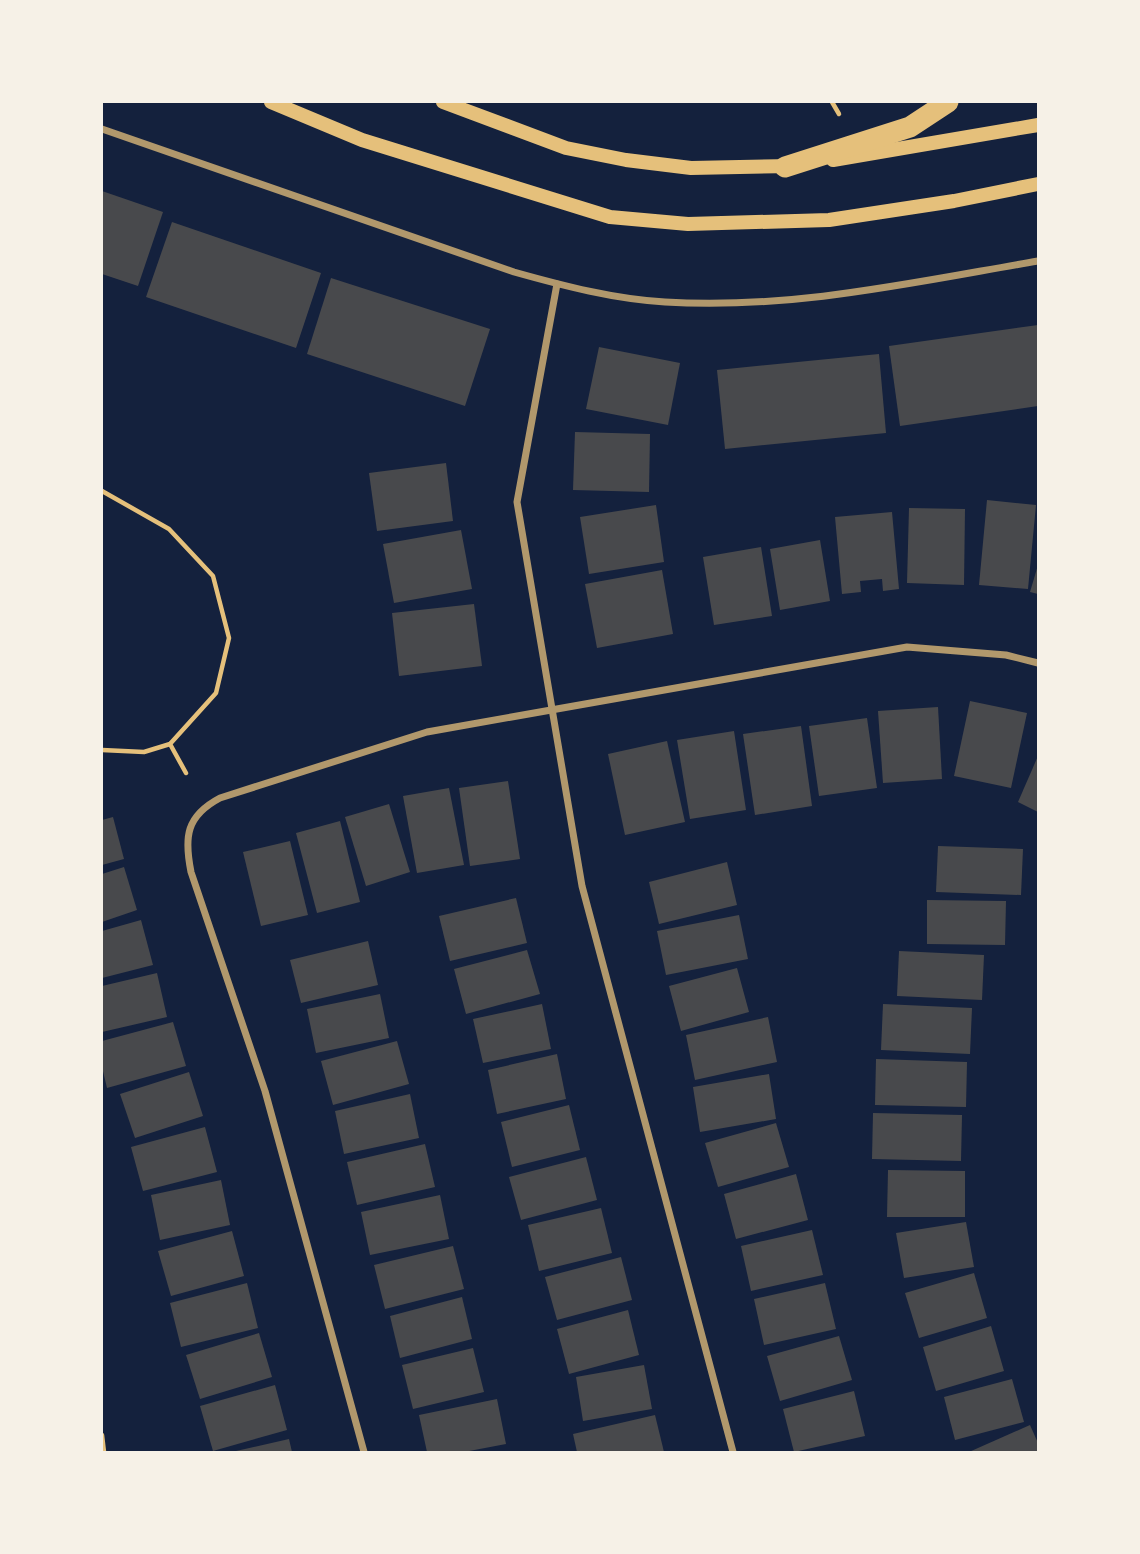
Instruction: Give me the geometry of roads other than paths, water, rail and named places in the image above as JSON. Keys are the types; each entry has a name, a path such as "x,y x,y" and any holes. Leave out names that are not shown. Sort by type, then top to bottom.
{"highway":[{"path":"785,167 910,127 948,102"}],"main road":[{"path":"271,102 362,140 610,217 688,224 829,220 954,201 1038,184"},
{"path":"443,102 566,148 626,160 691,168 785,167 1038,125"}],"street":[{"path":"102,129 502,268 602,294 664,302 761,303 821,298 1038,261"},
{"path":"557,284 517,502 582,886 733,1452"},
{"path":"364,1452 265,1091 191,872 186,848 194,819 206,805 220,798 427,732 907,646 1006,655 1038,663"}]}
